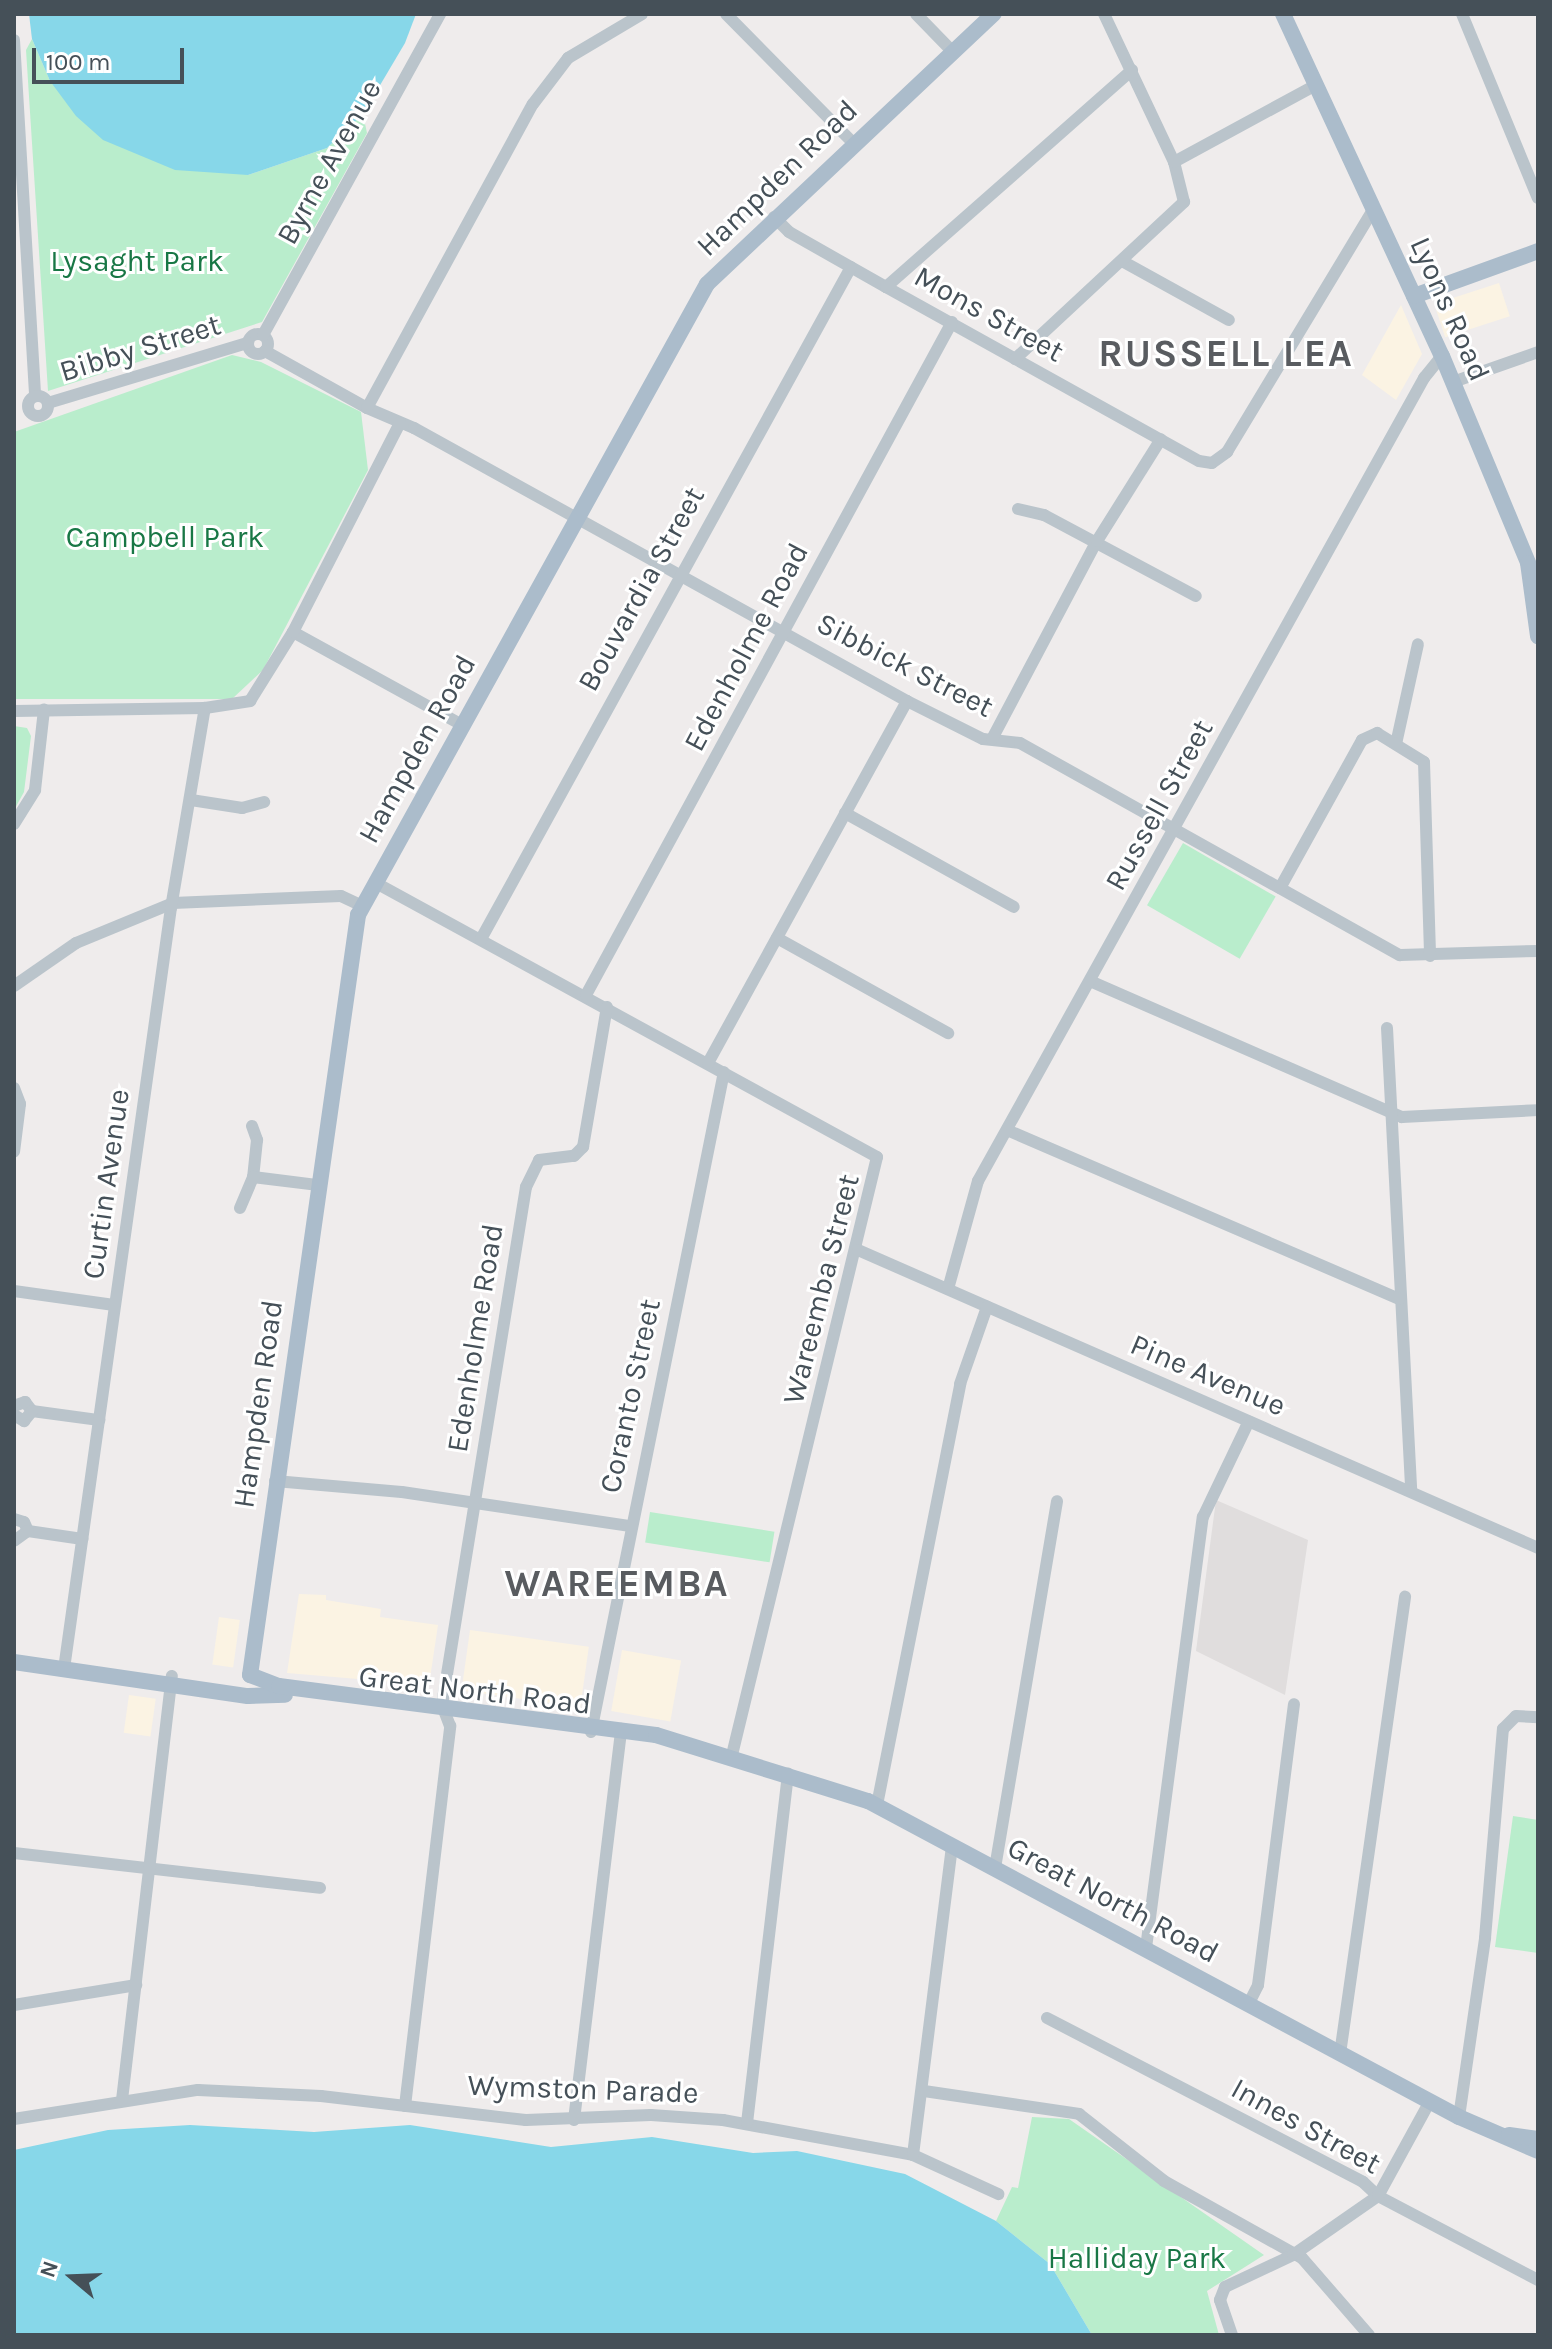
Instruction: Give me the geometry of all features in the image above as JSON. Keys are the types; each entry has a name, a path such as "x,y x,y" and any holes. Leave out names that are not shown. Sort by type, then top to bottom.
{"main road":[{"name":"Hampden Road","path":"249,1684 354,927 362,906 689,311 718,270 994,14"},
{"name":"Lyons Road","path":"1283,14 1442,356 1533,562 1538,636"},
{"path":"1414,296 1538,251"},
{"name":"Great North Road","path":"14,1662 172,1681 249,1684 591,1728 732,1755 877,1805 1459,2117 1538,2151"},
{"name":"Great North Road","path":"1499,2135 1538,2139"}],"street":[{"name":"Byrne Avenue","path":"263,335 440,14"},
{"path":"367,408 533,104 568,58 642,14"},
{"path":"726,14 853,143"},
{"path":"916,14 953,52"},
{"path":"1015,359 1184,202 1174,162 1104,14"},
{"path":"1462,14 1538,198"},
{"path":"14,40 35,396 28,410"},
{"path":"886,287 1132,70"},
{"path":"1174,162 1316,85"},
{"name":"Mons Street","path":"774,217 789,232 1204,463 1227,452 1374,208"},
{"path":"1122,261 1229,320"},
{"name":"Bouvardia Street","path":"481,939 679,573 851,267"},
{"name":"Edenholme Road","path":"586,995 952,322"},
{"path":"253,334 263,335 268,343 265,351 255,354 247,343 253,334"},
{"name":"Bibby Street","path":"14,416 28,410 41,416 48,403 247,343"},
{"name":"Sibbick Street","path":"265,351 679,573 907,701 992,739 1020,743 1400,955 1538,951"},
{"path":"1453,382 1538,352"},
{"name":"Russell Street","path":"948,1289 970,1197 1424,378 1442,356"},
{"path":"35,396 48,403"},
{"path":"14,711 205,708 250,701 293,632 400,423"},
{"path":"992,739 1097,541 1161,439"},
{"path":"1018,509 1044,515 1196,596"},
{"path":"293,632 462,725"},
{"path":"1396,744 1418,644"},
{"path":"708,1063 907,701"},
{"name":"Curtin Avenue","path":"64,1669 114,1305 205,708"},
{"path":"14,824 35,790 44,710"},
{"path":"1280,888 1362,740 1377,733 1424,762 1430,956"},
{"path":"191,800 242,808 264,802"},
{"path":"845,813 1014,907"},
{"name":"Wareemba Street","path":"376,883 586,995 877,1157 858,1250 732,1755"},
{"path":"14,986 76,943 173,903 341,896 362,906"},
{"path":"777,938 948,1033"},
{"path":"1090,981 1390,1114 1422,1117 1538,1110"},
{"name":"Edenholme Road","path":"405,2106 446,1710 475,1503 527,1178 539,1160 569,1158 581,1151 607,1007"},
{"path":"1387,1028 1411,1491"},
{"name":"Coranto Street","path":"591,1728 724,1072"},
{"path":"14,1088 20,1104 14,1152"},
{"path":"240,1208 253,1177 257,1140 252,1126"},
{"path":"1007,1130 1399,1299"},
{"path":"253,1177 317,1185"},
{"name":"Pine Avenue","path":"858,1250 1538,1548"},
{"path":"14,1291 114,1305"},
{"path":"877,1805 960,1384 987,1307"},
{"path":"14,1406 25,1402 32,1411 99,1420"},
{"path":"14,1415 24,1421 32,1411"},
{"path":"1146,1948 1203,1517 1249,1421"},
{"path":"275,1481 475,1503 630,1526"},
{"path":"995,1868 1057,1501"},
{"path":"14,1519 24,1522 28,1531"},
{"path":"28,1531 82,1539"},
{"path":"14,1541 22,1540 28,1531"},
{"path":"1340,2054 1405,1597"},
{"path":"122,2100 172,1681"},
{"path":"1248,2005 1258,1985 1294,1704"},
{"path":"1459,2117 1485,1938 1503,1729 1516,1716 1538,1717"},
{"path":"574,2120 621,1733"},
{"path":"747,2123 788,1773"},
{"path":"913,2155 924,2091 952,1845"},
{"path":"14,1853 320,1888"},
{"path":"14,2005 136,1985"},
{"name":"Innes Street","path":"1047,2018 1363,2182 1378,2196 1538,2280"},
{"name":"Wymston Parade","path":"14,2119 198,2090 574,2120 651,2115 747,2123 913,2155 998,2194"},
{"path":"924,2091 1079,2114 1164,2181 1302,2258 1369,2335"},
{"path":"1232,2335 1222,2294 1232,2282 1293,2255 1378,2196 1430,2101"}],"shaded area":[{"path":"1499,283 1510,316 1445,337 1434,304"},
{"path":"1401,305 1422,354 1396,400 1362,375"},
{"path":"1216,1500 1308,1540 1285,1695 1196,1651"},
{"path":"299,1594 326,1595 326,1600 381,1609 380,1617 438,1625 429,1685 287,1673"},
{"path":"219,1617 240,1620 233,1667 212,1665"},
{"path":"470,1630 589,1647 580,1707 462,1690"},
{"path":"622,1650 681,1660 670,1721 611,1711"},
{"path":"129,1695 156,1699 150,1736 124,1733"}],"green space":[{"name":"Lysaght Park","path":"32,39 50,81 248,175 327,148 363,114 367,133 262,322 48,391 26,50"},
{"name":"Campbell Park","path":"232,355 261,362 361,412 368,470 263,670 232,699 14,699 14,432"},
{"path":"14,726 27,728 31,736 24,792 14,810"},
{"path":"1183,843 1276,896 1240,959 1147,905"},
{"path":"650,1512 774,1532 770,1562 645,1543"},
{"path":"1513,1816 1538,1820 1538,1953 1495,1947"},
{"name":"Halliday Park","path":"1032,2117 1069,2119 1264,2255 1207,2291 1219,2335 1092,2335 1050,2264 996,2221 1012,2187 1018,2188"}],"water":[{"path":"29,14 416,14 405,43 363,114 327,148 248,175 175,170 103,140 76,116 50,81 32,39"},
{"path":"190,2125 314,2132 410,2125 551,2147 652,2137 753,2153 797,2151 905,2174 996,2221 1050,2264 1092,2335 14,2335 14,2150 108,2130"}],"district":[{"name":"RUSSELL LEA","path":"1226,354"},
{"name":"WAREEMBA","path":"617,1584"}]}
